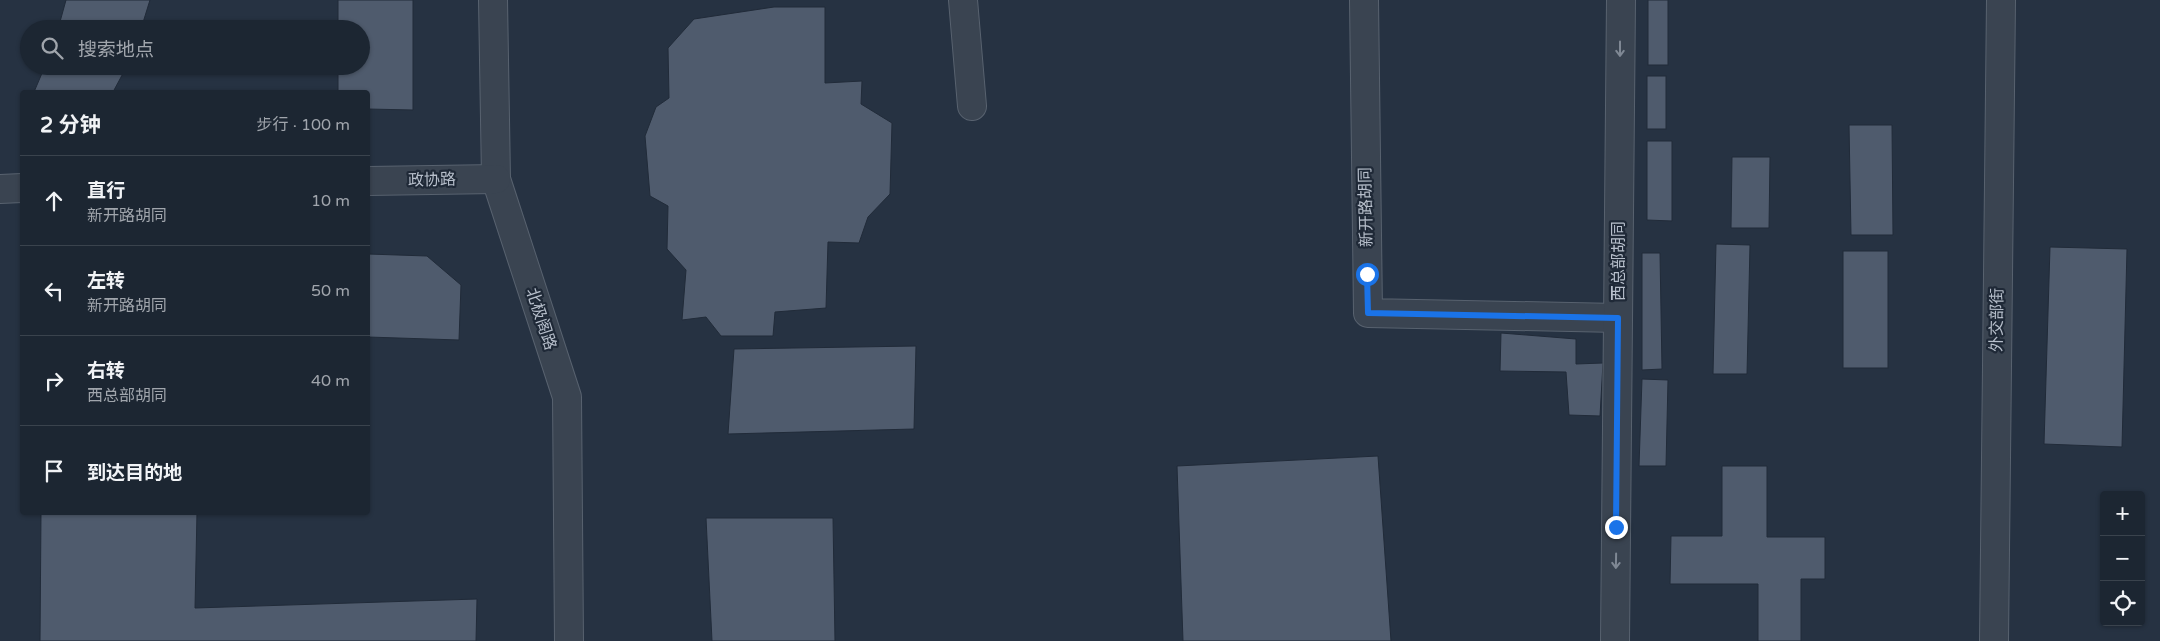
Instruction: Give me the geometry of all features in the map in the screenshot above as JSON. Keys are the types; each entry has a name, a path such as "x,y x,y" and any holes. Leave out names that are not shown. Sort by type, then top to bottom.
{"street":[{"name":"北极阁路","path":"494,0 496,179 566,397 569,641"},
{"path":"964,0 972,106"},
{"name":"新开路胡同","path":"1364,0 1368,313 1618,318"},
{"name":"西总部胡同","path":"1615,641 1621,0"},
{"name":"外交部街","path":"1994,641 2001,0"},
{"name":"政协路","path":"370,181 496,179"},
{"path":"0,189 20,188"}],"building":[{"path":"66,0 150,0 144,20 60,20"},
{"path":"338,0 413,0 413,110 370,109 370,90 338,90 338,75 370,75 370,20 338,20"},
{"path":"1648,0 1668,0 1668,65 1648,65"},
{"path":"774,7 825,7 825,83 862,81 861,104 892,123 890,194 868,217 859,243 828,242 826,308 775,312 773,336 721,336 706,317 682,320 686,270 667,249 668,206 650,196 645,136 656,107 669,98 668,48 694,19"},
{"path":"41,75 122,75 114,90 35,90"},
{"path":"1647,76 1666,76 1666,129 1647,129"},
{"path":"1849,125 1892,125 1893,235 1851,235"},
{"path":"1647,141 1672,141 1672,221 1647,220"},
{"path":"1732,157 1770,157 1769,228 1731,228"},
{"path":"1716,244 1750,245 1747,374 1713,374"},
{"path":"2050,247 2127,249 2122,447 2044,444"},
{"path":"1843,251 1888,251 1888,368 1843,368"},
{"path":"1642,253 1660,253 1662,369 1642,370"},
{"path":"370,254 427,256 461,285 459,340 370,337"},
{"path":"1501,333 1576,339 1576,364 1603,363 1600,416 1569,415 1566,372 1500,371"},
{"path":"916,346 914,429 728,434 734,349"},
{"path":"1642,379 1668,380 1666,466 1639,466"},
{"path":"1378,456 1391,641 1183,641 1177,466"},
{"path":"1722,466 1767,466 1767,537 1825,537 1825,579 1801,579 1801,641 1758,641 1758,584 1670,584 1671,536 1722,536"},
{"path":"41,515 197,515 195,608 477,599 476,641 40,641"},
{"path":"706,518 833,518 835,641 712,641"}],"route":[{"path":"1367,274 1368,313 1618,318 1616,527"}]}
